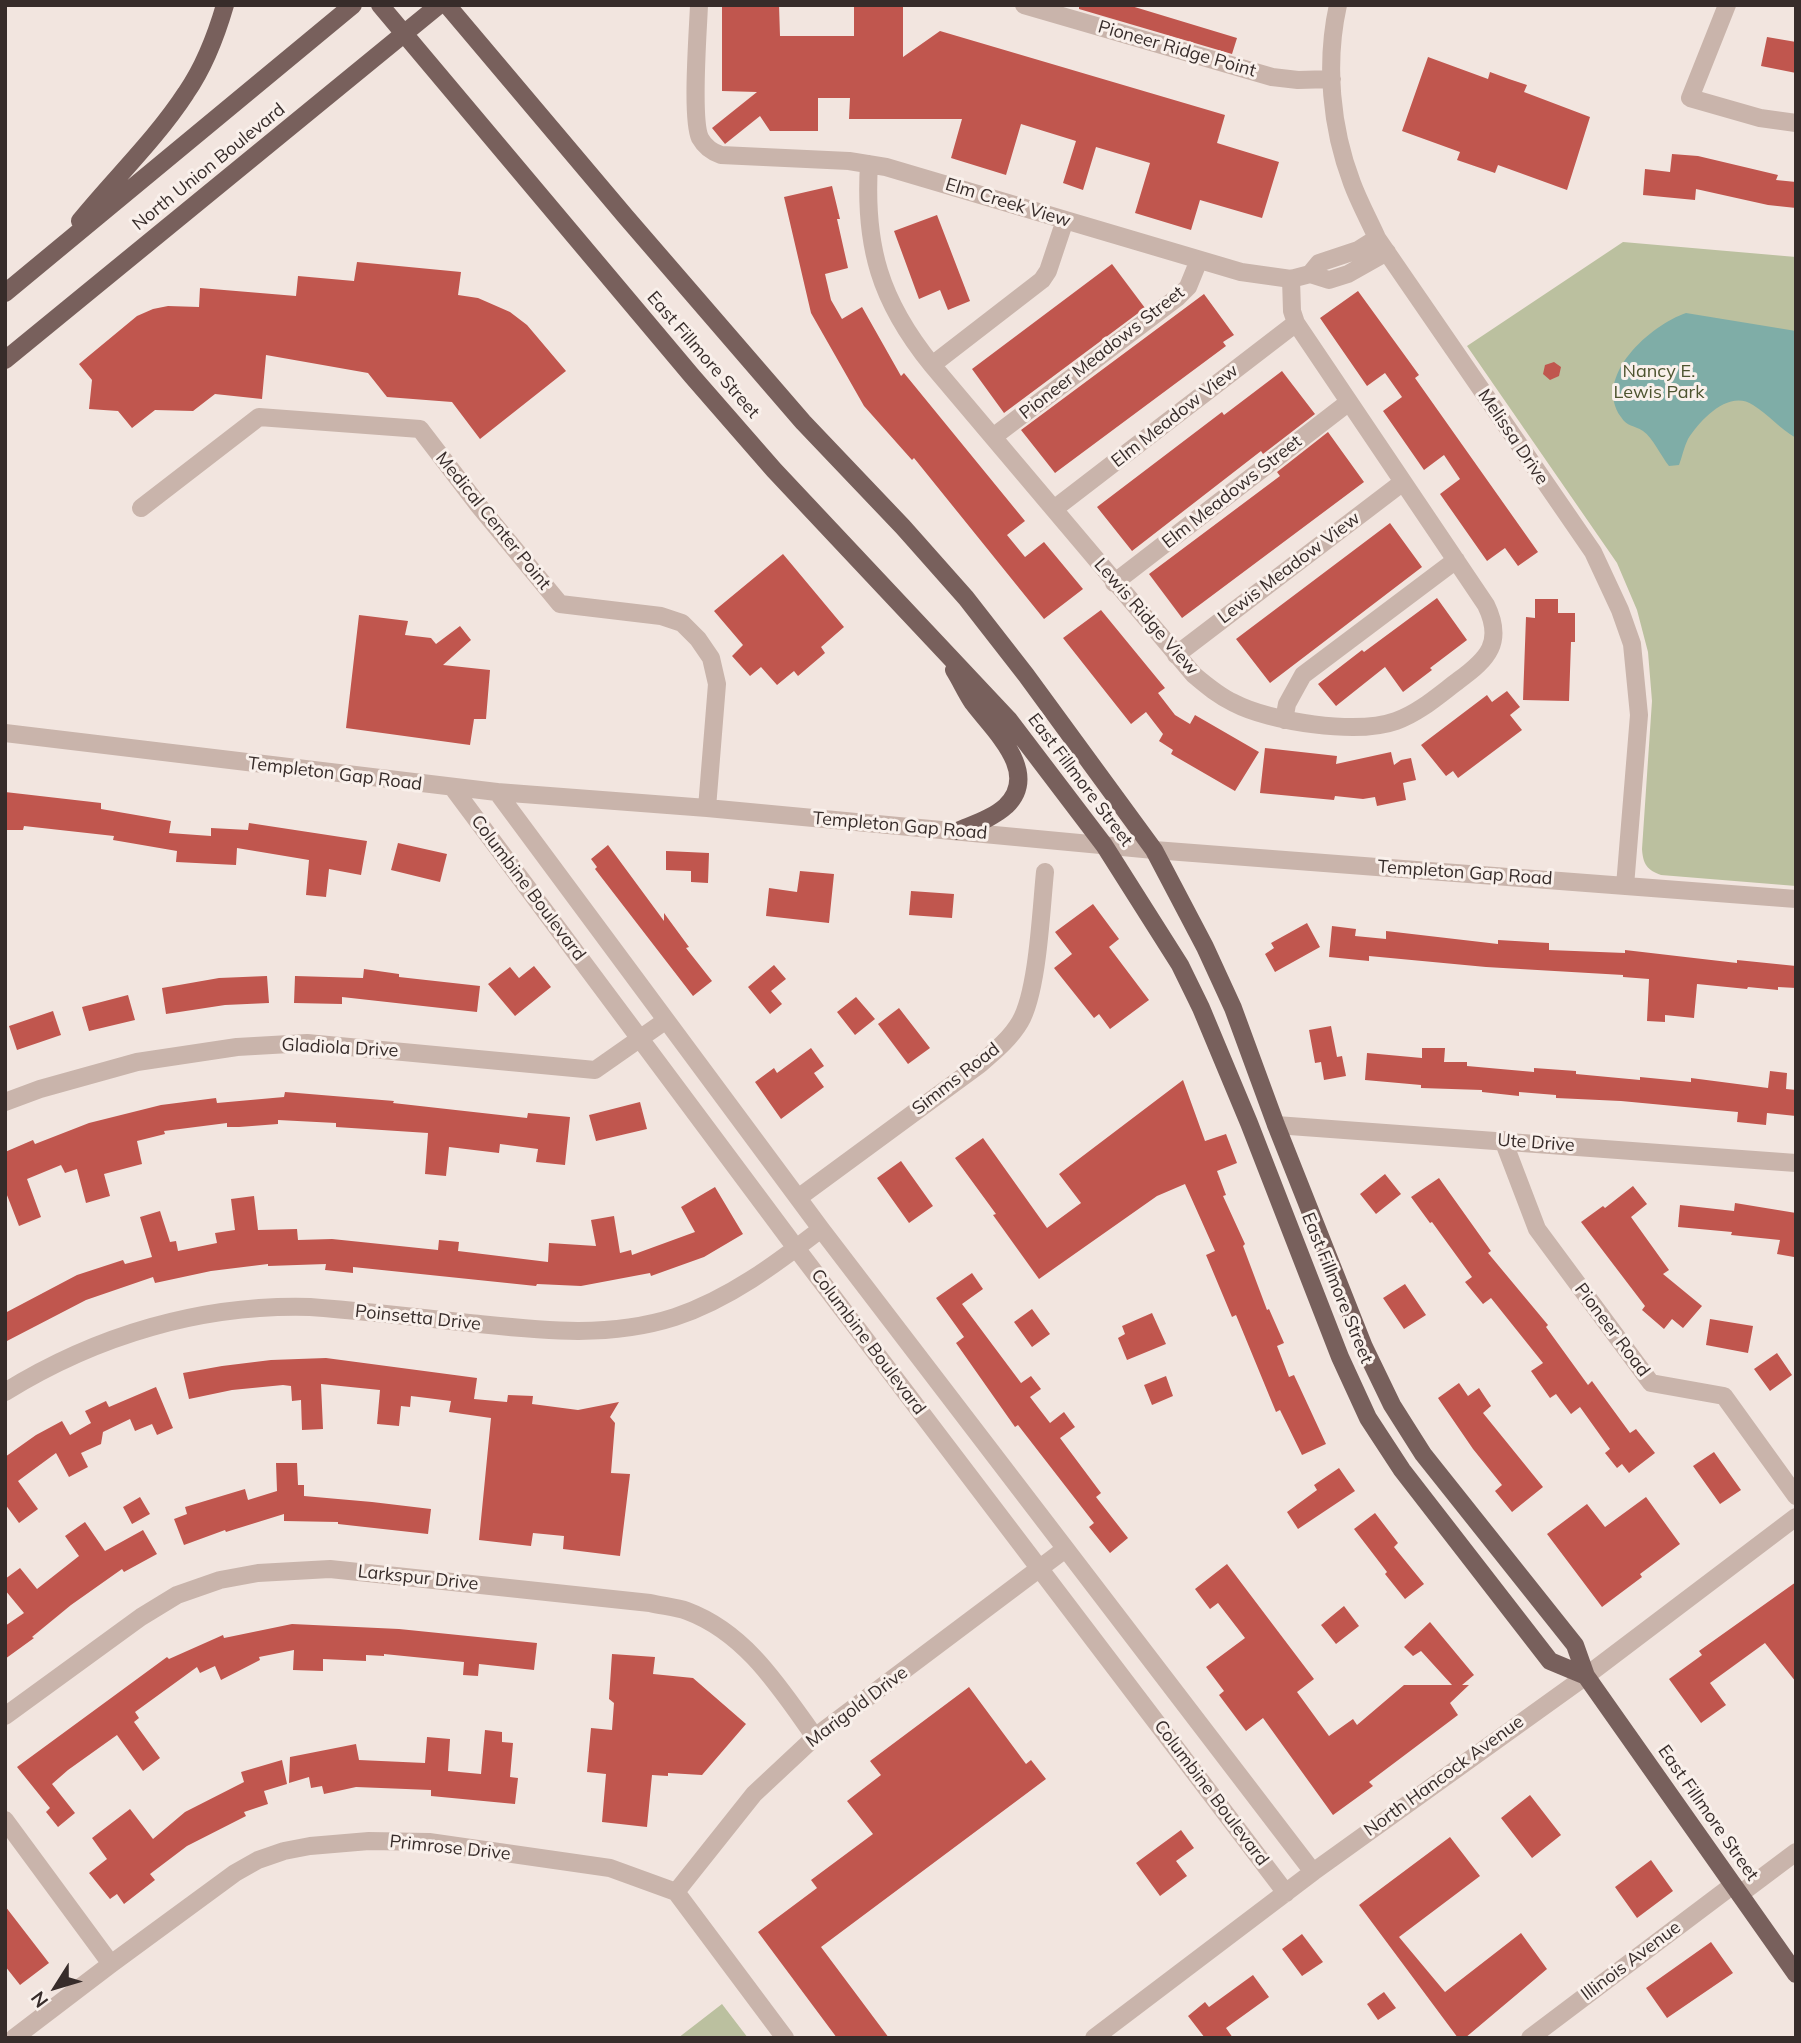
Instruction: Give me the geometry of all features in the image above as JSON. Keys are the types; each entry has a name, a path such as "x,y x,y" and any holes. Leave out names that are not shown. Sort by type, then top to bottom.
{"main road":[{"path":"54,252 188,92 210,50 225,5"},
{"name":"North Union Boulevard","path":"5,293 353,5"},
{"name":"East Fillmore Street","path":"380,5 755,449 1009,720 1104,845 1180,965 1201,1008 1340,1357 1368,1418 1402,1470 1550,1661 1586,1676"},
{"name":"North Union Boulevard","path":"5,360 439,5"},
{"name":"East Fillmore Street","path":"447,5 626,218 803,422 903,527 965,598 1034,686 1154,850 1235,1011 1276,1125 1364,1346 1392,1405 1423,1454 1574,1644 1586,1676 1796,1975"},
{"path":"940,646 972,701 1005,744 1018,770 1018,783 1009,803 990,817 958,831"}],"street":[{"name":"Elm Creek View","path":"699,5 696,124 704,145 712,152 721,155 849,161 886,167 1241,272 1291,279 1310,274 1329,280 1366,265 1382,245"},
{"name":"Pioneer Ridge Point","path":"1024,5 1272,77 1298,80 1332,79"},
{"name":"Melissa Drive","path":"1338,5 1332,56 1333,103 1340,146 1352,183 1382,245 1593,552 1620,610 1632,644 1639,715 1625,886"},
{"path":"1727,5 1690,98 1760,118 1796,123"},
{"name":"Lewis Ridge View","path":"869,164 867,199 876,267 901,322 932,365 1175,655 1215,692 1235,704 1284,720 1350,727 1394,722 1410,716 1477,667 1493,645 1493,619 1296,323 1292,311 1291,279"},
{"path":"932,365 1042,280 1048,271 1065,220"},
{"name":"Pioneer Meadows Street","path":"993,437 1178,297 1188,287 1199,260"},
{"name":"Elm Meadow View","path":"1054,509 1296,323"},
{"name":"Elm Meadows Street","path":"1114,583 1349,402"},
{"name":"Medical Center Point","path":"141,508 258,417 420,429 486,515 560,604 661,616 682,623 698,639 711,658 717,684 707,808"},
{"name":"Lewis Meadow View","path":"1175,655 1403,482"},
{"path":"1284,720 1287,704 1303,675 1456,560"},
{"name":"Templeton Gap Road","path":"5,733 453,788 707,808 1154,850 1796,899"},
{"name":"Columbine Boulevard","path":"453,788 796,1248 1286,1892"},
{"name":"Columbine Boulevard","path":"497,792 821,1229 1313,1872"},
{"name":"Simms Road","path":"798,1198 979,1065 1007,1040 1021,1021 1030,998 1045,872"},
{"name":"Gladiola Drive","path":"5,1102 40,1089 137,1062 237,1047 307,1043 596,1070 665,1020"},
{"name":"Ute Drive","path":"1276,1125 1796,1163"},
{"name":"Pioneer Road","path":"1503,1140 1537,1229 1651,1383 1724,1396 1796,1496"},
{"name":"Poinsetta Drive","path":"5,1392 73,1355 116,1338 159,1324 239,1310 278,1306 310,1307 556,1332 639,1325 674,1317 716,1300 750,1280 821,1229"},
{"name":"North Hancock Avenue","path":"1094,2038 1286,1892 1521,1720 1586,1676 1796,1517"},
{"name":"Marigold Drive","path":"676,1892 754,1794 815,1738 1064,1550"},
{"name":"Larkspur Drive","path":"5,1716 141,1617 177,1595 220,1580 258,1573 290,1569 330,1569 685,1610 717,1626 748,1650 775,1681 815,1738"},
{"path":"5,1820 111,1964"},
{"name":"Primrose Drive","path":"14,2038 111,1964 247,1867 284,1851 369,1841 429,1842 610,1868 676,1892"},
{"name":"Illinois Avenue","path":"1530,2038 1737,1889 1796,1852"},
{"path":"676,1892 785,2038"}],"green space":[{"name":"Nancy E. Lewis Park","path":"1623,242 1796,257 1796,886 1661,875 1647,866 1642,849 1652,701 1648,652 1637,610 1617,563 1467,346"},
{"path":"722,2004 748,2038 678,2038"}],"water":[{"path":"1686,313 1796,331 1796,438 1753,405 1734,401 1716,409 1700,423 1688,439 1679,465 1669,466 1647,434 1623,420 1614,401 1614,385 1620,369 1642,340 1672,319"}],"building":[{"path":"722,5 779,5 780,36 854,36 854,5 903,5 903,57 940,31 1225,115 1217,143 1279,162 1262,218 1200,200 1191,230 1135,213 1150,163 1096,147 1083,190 1063,183 1076,141 1021,124 1006,175 951,158 962,119 849,119 850,98 818,98 818,131 770,131 760,116 725,144 712,128 757,92 722,91"},
{"path":"1079,5 1128,5 1237,38 1232,54 1079,9"},
{"path":"1767,37 1796,42 1796,73 1761,66"},
{"path":"1428,57 1488,79 1490,72 1527,85 1524,92 1590,117 1567,190 1498,165 1495,173 1457,160 1460,152 1402,131"},
{"path":"1672,154 1698,156 1778,175 1776,180 1796,182 1796,208 1768,205 1696,189 1695,200 1643,195 1645,169 1670,172"},
{"path":"832,186 848,268 825,274 831,300 842,319 862,307 901,376 904,373 1025,521 1007,535 1025,557 1044,542 1083,589 1044,619 914,458 912,460 864,406 811,313 784,197"},
{"path":"937,215 970,301 948,310 940,290 919,299 894,231"},
{"path":"357,262 461,272 458,295 478,298 510,312 527,325 566,371 480,439 452,402 387,397 368,373 266,355 262,399 215,394 193,411 155,410 132,428 118,411 89,409 92,380 79,364 137,316 168,306 199,307 200,288 296,296 298,276 354,281"},
{"path":"1112,264 1145,308 1004,413 972,369"},
{"path":"1358,291 1419,375 1415,378 1538,552 1518,566 1505,548 1487,561 1440,494 1460,479 1444,455 1424,470 1383,411 1402,397 1385,373 1367,386 1320,318"},
{"path":"1204,294 1234,335 1223,342 1226,346 1055,473 1021,430"},
{"path":"1554,362 1561,367 1559,376 1550,380 1543,374 1545,365"},
{"path":"1282,371 1315,414 1263,454 1261,451 1132,551 1097,507 1222,412 1224,415"},
{"path":"1328,432 1364,482 1182,618 1149,574 1280,476 1277,472"},
{"path":"1390,523 1422,567 1270,683 1236,639"},
{"path":"783,554 844,627 821,647 825,653 798,676 794,671 777,685 761,667 750,676 732,656 743,645 714,611"},
{"path":"1437,598 1467,640 1403,692 1385,667 1336,706 1318,684"},
{"path":"1535,599 1558,599 1558,613 1575,613 1569,701 1523,700 1526,617 1535,618"},
{"path":"1101,610 1165,688 1158,693 1175,715 1190,724 1195,715 1259,752 1235,791 1171,754 1173,750 1159,741 1163,734 1146,712 1131,724 1063,638"},
{"path":"359,615 408,621 405,635 431,638 436,644 460,626 471,640 443,665 490,670 486,719 474,719 470,745 346,728"},
{"path":"1507,691 1520,707 1510,715 1522,730 1458,778 1453,771 1446,776 1421,745 1487,695 1492,702"},
{"path":"1265,748 1337,756 1336,764 1391,752 1394,765 1411,758 1416,780 1403,783 1406,800 1377,806 1375,797 1363,799 1335,796 1334,800 1260,793"},
{"path":"5,792 101,803 101,809 171,821 169,833 211,836 211,828 248,830 249,823 367,841 361,875 329,869 326,897 306,895 309,860 237,848 236,865 176,862 177,851 113,840 114,836 24,826 23,830 5,830"},
{"path":"398,843 447,854 440,882 391,870"},
{"path":"608,845 664,921 664,913 689,947 686,948 712,981 693,996 595,869 597,867 591,859"},
{"path":"666,851 709,853 708,883 691,882 691,871 666,870"},
{"path":"800,871 834,874 829,923 766,916 769,888 797,892"},
{"path":"911,891 954,894 952,918 909,915"},
{"path":"1093,904 1119,939 1109,947 1149,1000 1110,1029 1099,1014 1094,1018 1054,968 1072,954 1055,932"},
{"path":"1307,923 1320,947 1275,972 1265,954 1274,948 1271,943"},
{"path":"1332,926 1356,929 1355,936 1386,939 1386,931 1498,944 1498,940 1549,943 1549,950 1625,953 1625,950 1737,963 1737,960 1796,966 1796,988 1747,989 1697,984 1694,1018 1665,1015 1665,1022 1647,1021 1649,979 1369,956 1369,961 1329,957"},
{"path":"774,965 786,979 771,991 782,1004 770,1014 748,987"},
{"path":"534,966 551,987 515,1016 488,984 510,967 519,978"},
{"path":"364,969 399,974 399,977 480,986 477,1012 342,997 342,1004 294,1003 295,976 363,978"},
{"path":"267,976 269,1003 225,1005 166,1014 162,988 219,978"},
{"path":"128,995 135,1020 89,1031 82,1007"},
{"path":"856,997 875,1019 855,1035 837,1012"},
{"path":"899,1008 930,1048 908,1064 878,1024"},
{"path":"53,1011 61,1035 17,1050 9,1026"},
{"path":"1331,1026 1337,1057 1342,1056 1346,1076 1324,1080 1321,1062 1315,1063 1309,1030"},
{"path":"811,1048 824,1066 814,1073 824,1087 781,1119 755,1082 774,1068 777,1073"},
{"path":"1422,1048 1445,1048 1444,1062 1467,1062 1467,1066 1534,1072 1534,1068 1576,1071 1576,1074 1640,1080 1640,1077 1691,1082 1691,1078 1768,1088 1770,1071 1787,1073 1786,1089 1796,1090 1796,1116 1767,1113 1766,1125 1737,1122 1738,1112 1556,1098 1556,1095 1519,1092 1519,1096 1482,1090 1421,1088 1421,1085 1365,1080 1367,1053 1422,1058"},
{"path":"1183,1080 1205,1141 1226,1134 1237,1163 1217,1171 1226,1195 1223,1196 1245,1244 1243,1246 1267,1310 1269,1309 1284,1343 1277,1346 1289,1377 1294,1375 1326,1444 1302,1455 1280,1410 1276,1412 1236,1315 1232,1317 1206,1255 1215,1251 1185,1184 1157,1196 1039,1279 955,1158 983,1138 1047,1228 1081,1203 1059,1174"},
{"path":"285,1092 394,1101 393,1103 527,1118 528,1113 570,1117 565,1165 536,1162 538,1149 500,1144 499,1153 449,1147 446,1176 425,1174 428,1133 278,1120 278,1124 239,1127 227,1127 227,1123 164,1131 165,1134 137,1141 142,1164 104,1174 110,1196 86,1203 77,1169 65,1173 61,1165 27,1179 41,1217 19,1226 5,1190 5,1152 33,1140 35,1144 89,1123 161,1105 216,1098 217,1103 284,1097"},
{"path":"640,1102 647,1129 596,1141 589,1115"},
{"path":"901,1161 933,1206 909,1223 877,1178"},
{"path":"1385,1174 1401,1194 1376,1214 1360,1194"},
{"path":"1439,1178 1491,1251 1488,1253 1548,1325 1546,1327 1588,1385 1592,1381 1630,1433 1636,1429 1655,1453 1629,1473 1622,1464 1617,1468 1605,1453 1610,1449 1580,1407 1571,1414 1556,1394 1550,1398 1531,1371 1543,1363 1491,1298 1483,1304 1465,1282 1472,1277 1411,1197"},
{"path":"1633,1186 1647,1204 1631,1217 1669,1270 1663,1274 1702,1306 1683,1328 1672,1319 1664,1329 1642,1310 1645,1306 1581,1222 1603,1206 1605,1208"},
{"path":"715,1187 743,1234 704,1257 651,1276 650,1273 581,1286 536,1286 353,1267 353,1273 325,1270 326,1264 268,1264 211,1271 155,1283 153,1277 86,1300 5,1342 5,1313 77,1275 123,1260 125,1264 152,1257 140,1217 160,1211 170,1242 176,1241 178,1251 217,1243 215,1233 235,1230 231,1199 254,1196 258,1230 297,1229 298,1240 332,1239 438,1250 439,1240 459,1242 458,1251 548,1262 549,1243 596,1246 591,1220 614,1216 620,1253 631,1250 632,1255 695,1232 681,1207"},
{"path":"1735,1203 1796,1213 1794,1257 1777,1254 1780,1240 1678,1227 1680,1205 1734,1211"},
{"path":"972,1273 983,1289 962,1304 1021,1383 1031,1376 1041,1389 1030,1397 1050,1423 1064,1412 1075,1427 1060,1438 1101,1493 1096,1497 1128,1538 1110,1553 1089,1527 1094,1523 1018,1425 1015,1427 956,1343 964,1337 936,1298"},
{"path":"1405,1284 1426,1315 1404,1329 1383,1298"},
{"path":"1032,1309 1050,1334 1032,1347 1014,1322"},
{"path":"1152,1313 1166,1344 1127,1360 1118,1338 1125,1334 1122,1326"},
{"path":"1710,1319 1753,1326 1748,1353 1706,1345"},
{"path":"1777,1353 1792,1375 1770,1391 1754,1369"},
{"path":"326,1358 477,1378 474,1399 507,1402 508,1395 533,1396 532,1404 578,1410 619,1402 610,1417 615,1423 611,1473 630,1474 620,1556 563,1549 564,1536 533,1533 531,1546 479,1540 491,1418 449,1412 451,1401 411,1396 410,1407 401,1406 399,1426 377,1424 380,1390 321,1384 323,1429 302,1430 301,1400 292,1401 291,1386 232,1390 189,1399 183,1373 271,1360"},
{"path":"1166,1376 1173,1396 1152,1405 1144,1385"},
{"path":"1459,1383 1468,1396 1479,1388 1491,1406 1483,1413 1543,1487 1512,1512 1495,1491 1502,1485 1438,1398"},
{"path":"156,1387 173,1428 157,1435 152,1424 135,1431 130,1419 103,1432 101,1444 81,1453 88,1467 69,1477 56,1453 18,1481 38,1509 19,1523 5,1504 5,1457 62,1421 70,1435 91,1423 85,1411 106,1401 109,1407"},
{"path":"1714,1452 1741,1490 1720,1504 1693,1466"},
{"path":"276,1463 297,1463 298,1485 304,1485 304,1496 431,1509 428,1534 338,1522 284,1521 284,1514 226,1532 225,1530 184,1545 174,1519 187,1514 185,1507 245,1489 248,1500 277,1491"},
{"path":"1339,1468 1355,1491 1298,1529 1287,1512 1317,1490 1314,1485"},
{"path":"140,1497 150,1514 132,1524 123,1507"},
{"path":"1646,1497 1680,1544 1602,1607 1547,1534 1587,1504 1605,1527"},
{"path":"1375,1513 1398,1543 1394,1547 1424,1584 1405,1599 1354,1529"},
{"path":"85,1522 105,1551 143,1530 157,1554 124,1572 122,1569 71,1605 32,1637 34,1638 5,1659 5,1626 24,1613 5,1590 5,1579 20,1568 37,1589 79,1556 65,1536"},
{"path":"1227,1564 1314,1679 1297,1692 1329,1736 1353,1719 1357,1725 1404,1685 1452,1685 1421,1651 1413,1656 1404,1647 1430,1622 1474,1675 1462,1685 1469,1685 1450,1703 1458,1715 1369,1782 1373,1786 1333,1815 1263,1718 1246,1731 1219,1695 1224,1691 1206,1667 1245,1638 1218,1603 1210,1609 1195,1589"},
{"path":"1796,1582 1796,1682 1765,1643 1710,1683 1726,1705 1701,1723 1669,1679 1702,1655 1699,1651"},
{"path":"1344,1606 1359,1626 1336,1644 1321,1625"},
{"path":"292,1624 399,1629 537,1643 534,1670 479,1664 478,1676 463,1675 464,1662 384,1654 366,1655 366,1661 323,1659 323,1671 293,1670 294,1650 259,1657 260,1660 221,1680 215,1666 200,1673 197,1667 135,1712 139,1718 134,1722 160,1758 143,1771 117,1735 52,1784 75,1813 58,1827 46,1812 50,1808 17,1767 167,1657 169,1659 223,1635 224,1638"},
{"path":"612,1654 655,1657 653,1674 693,1678 746,1724 702,1775 652,1775 647,1827 602,1822 606,1774 587,1772 591,1728 612,1730 614,1703 609,1699"},
{"path":"969,1687 1026,1764 1031,1760 1046,1779 821,1947 889,2038 837,2038 758,1932 817,1888 811,1880 873,1834 847,1801 881,1775 870,1761"},
{"path":"485,1730 502,1732 502,1742 513,1743 510,1777 518,1778 515,1804 431,1796 431,1790 356,1787 324,1794 322,1786 311,1788 309,1777 289,1783 290,1757 356,1744 359,1760 425,1763 427,1737 450,1739 448,1771 481,1774"},
{"path":"282,1760 287,1784 264,1791 268,1804 244,1812 246,1816 187,1846 150,1874 155,1880 124,1904 117,1894 110,1899 89,1873 107,1859 92,1838 130,1809 153,1839 185,1812 244,1782 241,1772"},
{"path":"1530,1795 1561,1835 1532,1858 1501,1818"},
{"path":"1181,1830 1194,1848 1176,1861 1187,1876 1160,1896 1136,1863"},
{"path":"1450,1837 1480,1876 1399,1937 1445,1992 1521,1933 1547,1969 1465,2038 1458,2038 1359,1905"},
{"path":"1651,1860 1673,1891 1637,1918 1615,1887"},
{"path":"5,1906 49,1963 20,1985 5,1966"},
{"path":"1302,1934 1323,1962 1302,1976 1282,1949"},
{"path":"1711,1942 1733,1973 1667,2018 1646,1988"},
{"path":"1253,1975 1269,1997 1226,2028 1233,2038 1205,2038 1188,2016 1205,2002 1209,2007"},
{"path":"1384,1992 1396,2008 1378,2020 1367,2004"}]}
